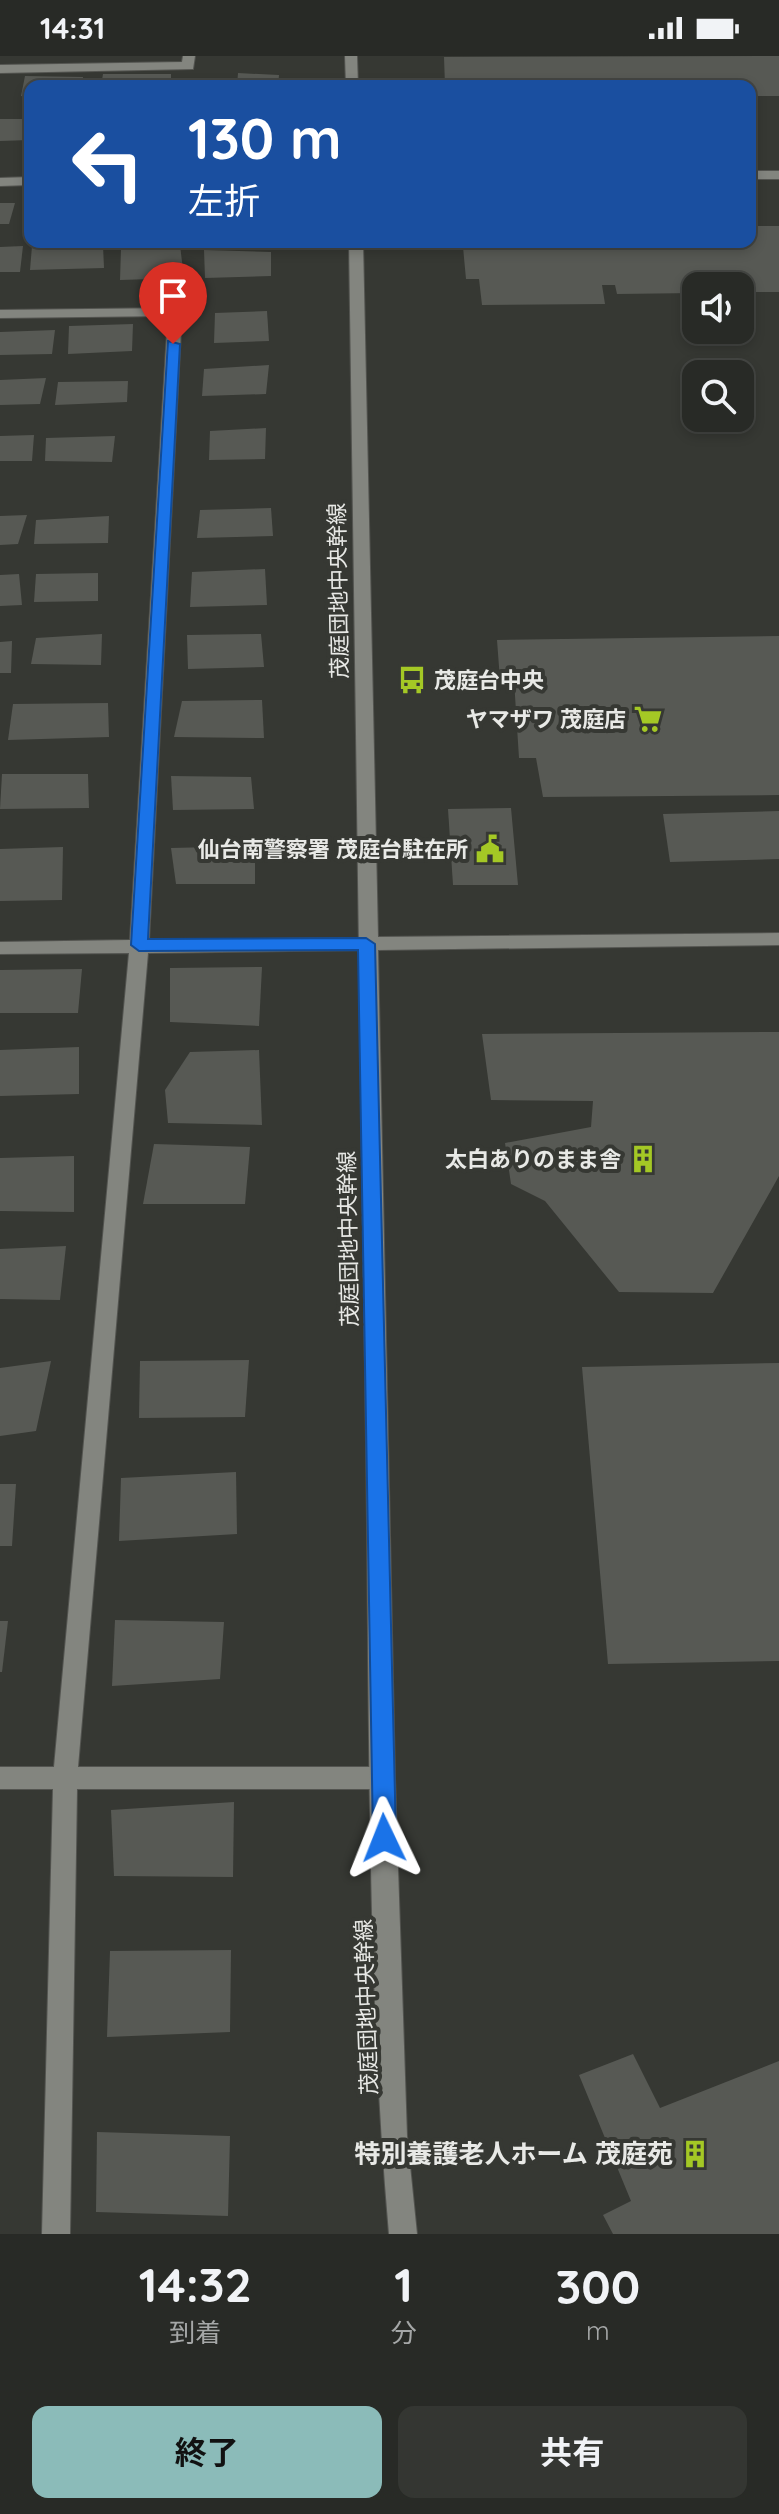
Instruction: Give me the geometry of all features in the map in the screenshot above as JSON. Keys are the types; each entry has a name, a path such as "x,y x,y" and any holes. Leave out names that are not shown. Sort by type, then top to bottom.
{"street":[{"path":"0,69 188,66 189,56"},
{"path":"351,56 352,80"},
{"path":"756,175 779,175"},
{"path":"0,182 24,181"},
{"name":"茂庭団地中央幹線","path":"356,248 383,1778 394,2136 403,2234"},
{"path":"0,314 175,312 139,945 65,1777 56,2234"},
{"path":"0,948 779,939"},
{"path":"0,1778 383,1778"}],"building":[{"path":"779,56 779,96 756,96 756,80 445,80 444,57"},
{"path":"238,73 279,75 279,80 237,80"},
{"path":"103,74 171,74 171,80 102,80"},
{"path":"25,76 83,77 83,80 24,80"},
{"path":"0,119 24,119 24,140 0,141"},
{"path":"0,203 15,203 9,224 0,224"},
{"path":"756,226 779,226 779,292 754,292 754,272 682,272 682,293 617,294 615,285 602,285 605,304 482,305 479,279 466,279 463,248 756,248"},
{"path":"23,246 20,272 0,272 0,247"},
{"path":"32,248 103,248 104,268 30,270"},
{"path":"121,248 180,248 184,278 120,280"},
{"path":"204,250 271,252 271,276 205,278"},
{"path":"267,311 269,341 214,343 215,313"},
{"path":"133,324 132,351 68,354 69,326"},
{"path":"55,330 52,354 0,355 0,332"},
{"path":"269,365 266,394 202,396 204,369"},
{"path":"46,378 40,404 0,405 0,380"},
{"path":"128,381 127,402 55,405 58,382"},
{"path":"266,428 265,459 209,460 210,431"},
{"path":"34,435 32,461 0,461 0,436"},
{"path":"115,436 112,462 45,461 46,438"},
{"path":"271,508 273,536 197,538 200,510"},
{"path":"27,515 18,544 0,545 0,516"},
{"path":"109,516 108,543 34,544 36,520"},
{"path":"265,569 267,605 190,607 192,572"},
{"path":"98,573 98,601 34,602 36,574"},
{"path":"19,574 22,605 0,606 0,575"},
{"path":"102,634 101,665 31,664 36,638"},
{"path":"261,634 264,667 188,669 187,635"},
{"name":"ヤマザワ 茂庭店","path":"779,636 779,795 543,797 536,758 519,758 514,680 500,680 497,640"},
{"path":"12,641 11,673 0,673 0,642"},
{"path":"262,700 264,738 174,737 182,701"},
{"path":"108,703 109,737 8,740 13,704"},
{"path":"2,774 88,774 89,808 0,809"},
{"path":"171,776 251,777 254,809 173,810"},
{"path":"511,808 518,885 453,885 448,809"},
{"path":"779,811 779,859 670,862 663,814"},
{"path":"255,846 255,884 176,884 171,848"},
{"path":"63,847 62,900 0,901 0,849"},
{"path":"262,967 259,1026 170,1022 170,968"},
{"path":"82,969 78,1013 0,1013 0,970"},
{"name":"太白ありのまま舎","path":"779,1032 779,1176 713,1293 619,1292 545,1201 511,1184 505,1143 591,1127 593,1101 491,1100 482,1034"},
{"path":"79,1047 79,1094 0,1096 0,1050"},
{"path":"259,1050 262,1125 168,1123 165,1090 190,1052"},
{"path":"154,1144 250,1147 245,1204 143,1204"},
{"path":"74,1156 74,1212 0,1211 0,1158"},
{"path":"66,1246 60,1300 0,1299 0,1249"},
{"path":"249,1360 245,1417 139,1418 140,1361"},
{"path":"51,1361 36,1431 0,1436 0,1368"},
{"path":"779,1363 779,1661 608,1664 582,1367"},
{"path":"236,1472 237,1534 119,1541 121,1478"},
{"path":"0,1484 16,1484 12,1546 0,1546"},
{"path":"115,1620 224,1622 220,1679 112,1686"},
{"path":"0,1621 8,1621 2,1672 0,1672"},
{"path":"234,1802 233,1877 114,1876 111,1810"},
{"path":"231,1950 230,2032 107,2037 110,1951"},
{"name":"特別養護老人ホーム 茂庭苑","path":"633,2054 660,2108 779,2061 779,2234 613,2234 603,2215 631,2201 579,2075"},
{"path":"97,2132 230,2136 228,2216 96,2212"}],"place":[{"name":"茂庭台中央","path":"412,680"},
{"name":"ヤマザワ 茂庭店","path":"648,719"},
{"name":"仙台南警察署 茂庭台駐在所","path":"490,849"},
{"name":"太白ありのまま舎","path":"643,1159"},
{"name":"特別養護老人ホーム 茂庭苑","path":"695,2154"}],"route":[{"path":"173,344 163,564 139,945 366,944 384,1838"}]}
